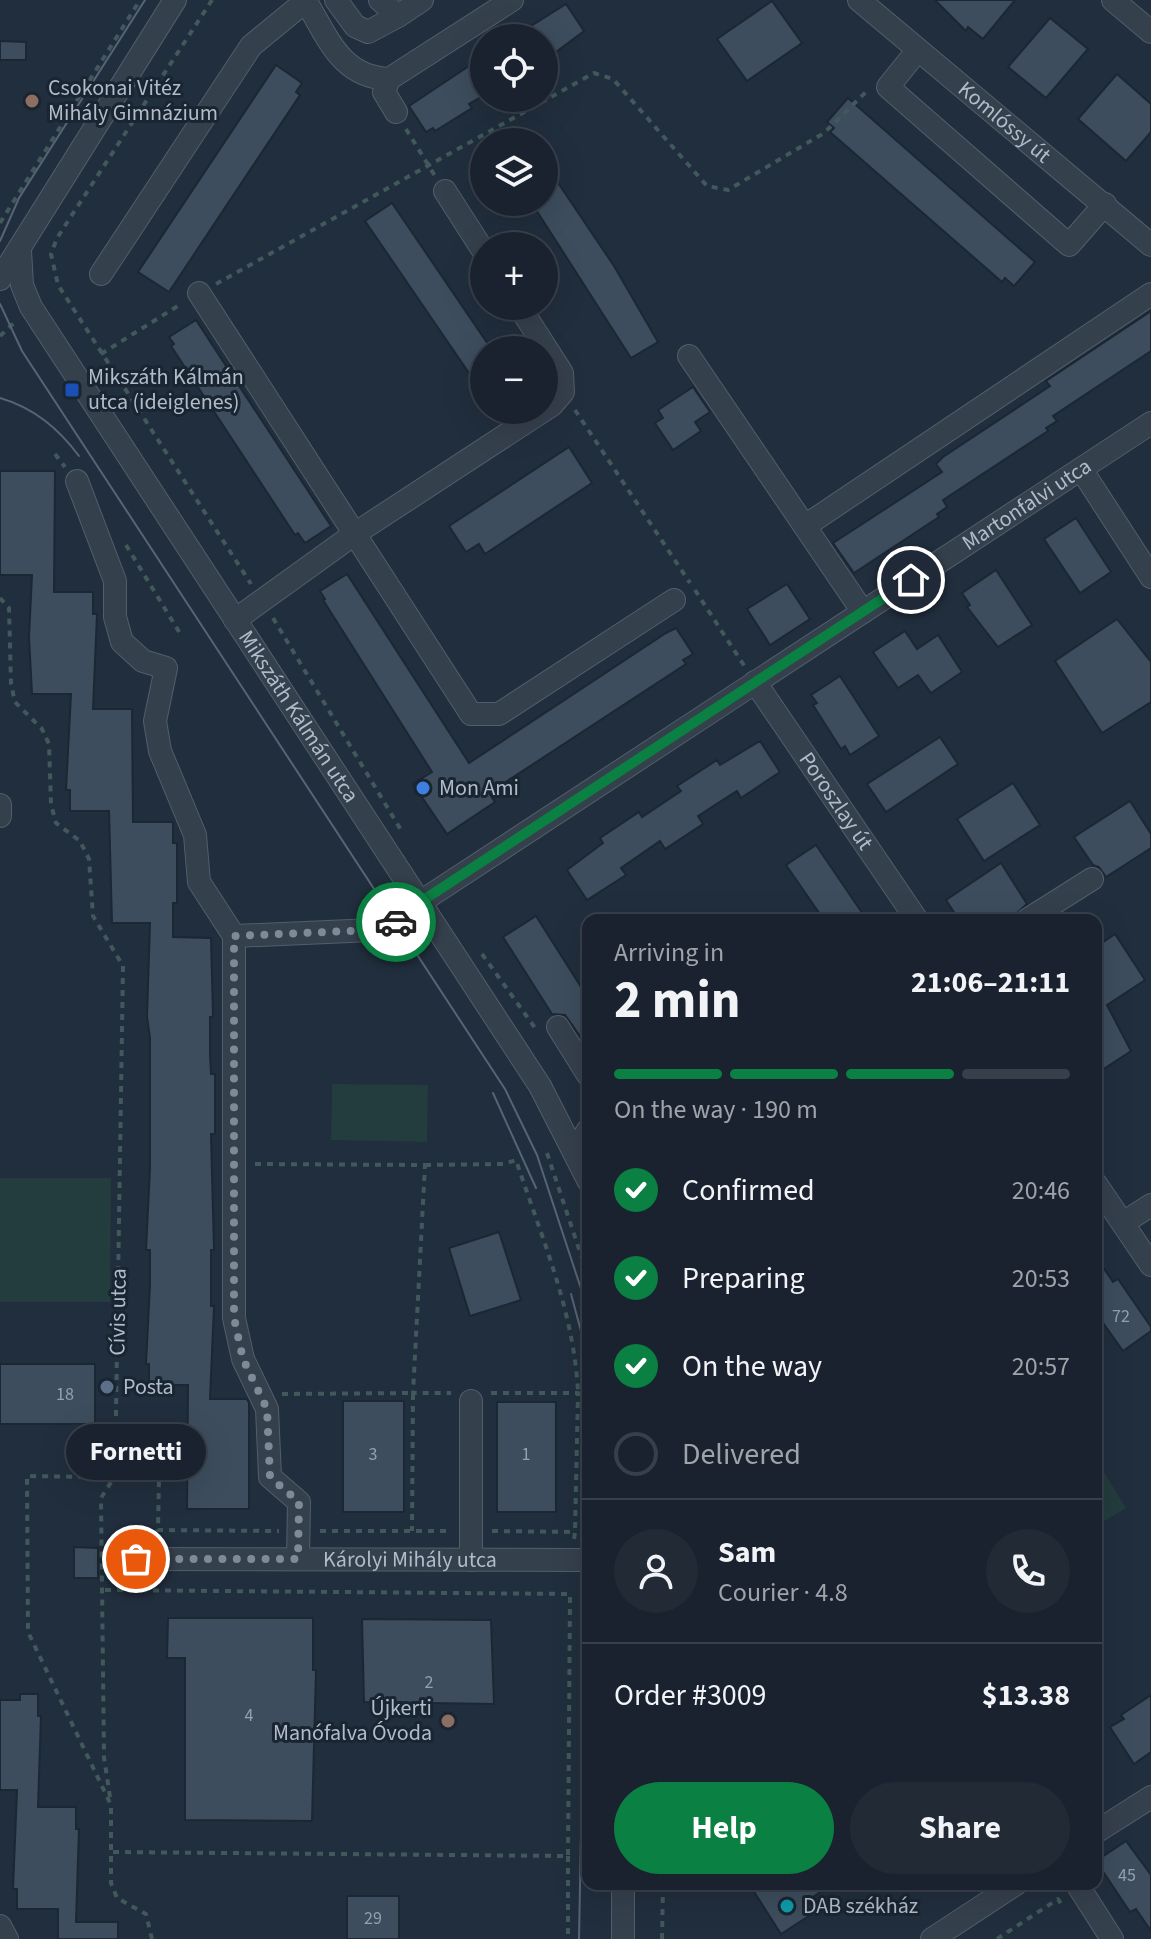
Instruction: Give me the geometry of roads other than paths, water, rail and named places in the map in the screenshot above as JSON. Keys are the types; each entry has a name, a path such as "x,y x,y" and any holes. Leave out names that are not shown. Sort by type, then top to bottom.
{"street":[{"path":"0,279 175,0"},
{"path":"101,274 251,46 306,0 344,62 367,78 389,79 512,0"},
{"path":"336,0 355,26 368,32 422,0"},
{"path":"380,0 398,16"},
{"name":"Komlóssy út","path":"859,0 1151,245"},
{"path":"1113,0 1151,32"},
{"path":"917,51 888,87 1069,245 1105,204"},
{"path":"389,79 384,92 396,112"},
{"path":"445,191 471,232"},
{"name":"Mikszáth Kálmán utca","path":"20,250 22,285 31,307 422,901 540,1086 582,1167"},
{"path":"199,293 471,714 499,714 674,600"},
{"path":"805,526 1151,294"},
{"path":"235,620 353,535 552,405 563,392 562,373 528,320"},
{"path":"689,356 863,612"},
{"name":"Martonfalvi utca","path":"234,936 373,930 396,922 422,901 1151,423"},
{"path":"1081,469 1151,577"},
{"path":"77,481 115,581 115,617 122,642 143,661 166,668 155,721 160,751 195,835 199,882 234,936 234,1318 243,1359 267,1409 270,1477 299,1502 298,1559"},
{"name":"Poroszlay út","path":"755,682 913,914"},
{"path":"0,805 0,816"},
{"path":"1037,914 1092,879"},
{"path":"551,1034 582,1068"},
{"path":"575,1151 582,1140"},
{"path":"1102,1193 1151,1265"},
{"path":"1123,1223 1151,1205"},
{"path":"471,1560 472,1396"},
{"name":"Károlyi Mihály utca","path":"136,1559 580,1560"},
{"path":"1102,1828 1151,1797"},
{"path":"623,1890 623,1939"},
{"path":"932,1939 1007,1890"},
{"path":"1081,1890 1112,1939"},
{"path":"0,1926 7,1939"}],"tram line":[{"path":"0,241 19,198 145,0"},
{"path":"0,304 22,351 505,1089 537,1155 582,1292"},
{"path":"0,398 24,407 44,420 79,456"},
{"path":"493,1093 536,1188"},
{"path":"571,1294 582,1335"},
{"path":"579,1939 582,1779"}],"place":[{"name":"Csokonai Vitéz Mihály Gimnázium","path":"32,101"},
{"name":"Mikszáth Kálmán utca (ideiglenes)","path":"72,390"},
{"name":"Mon Ami","path":"423,788"},
{"name":"Posta","path":"107,1387"},
{"name":"Fornetti","path":"136,1559"},
{"name":"Újkerti Manófalva Óvoda","path":"448,1721"},
{"name":"DAB székház","path":"787,1906"}]}
